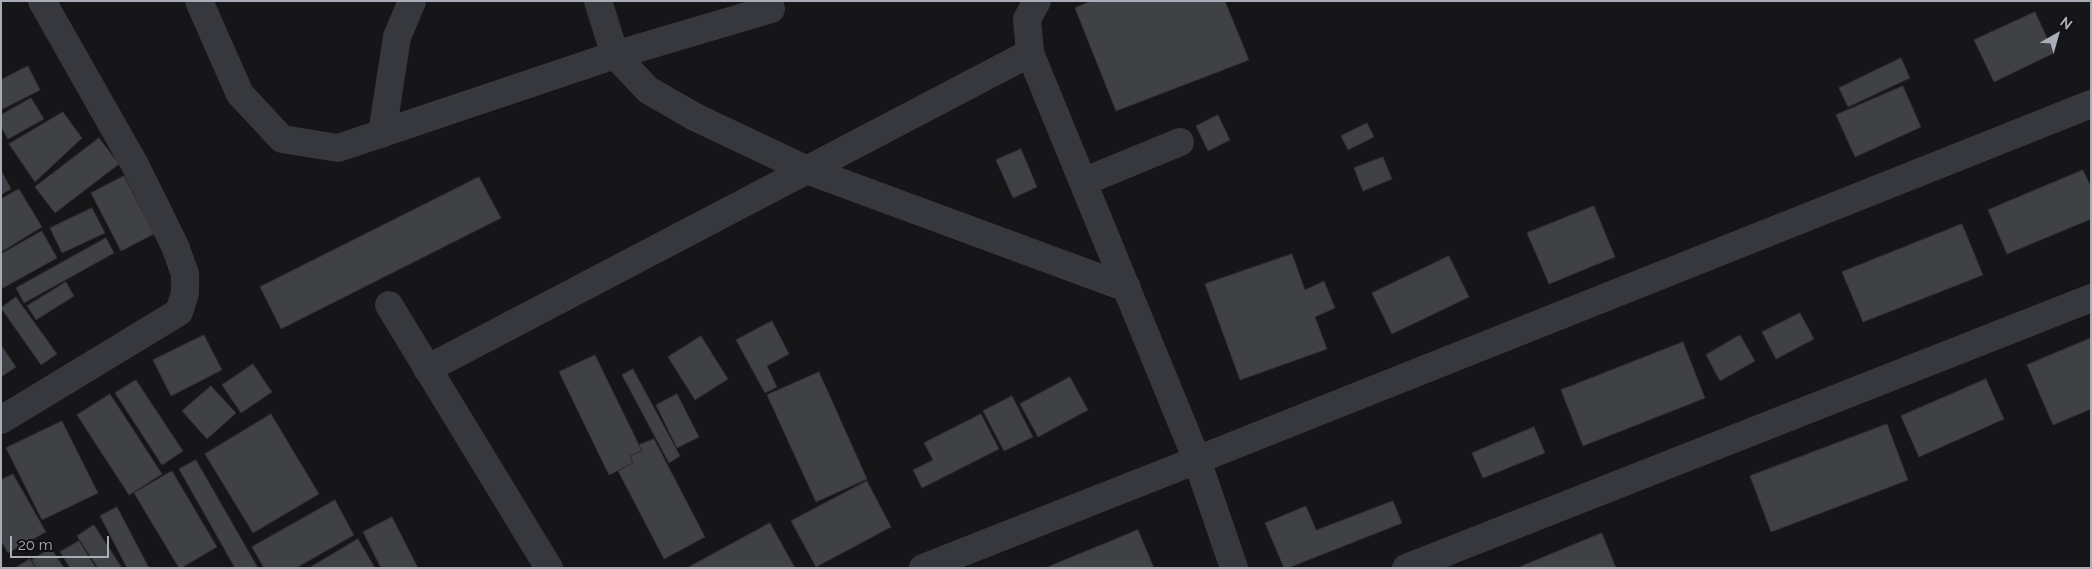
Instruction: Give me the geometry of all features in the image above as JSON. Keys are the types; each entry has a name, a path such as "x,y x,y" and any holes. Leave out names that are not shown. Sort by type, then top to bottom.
{"street":[{"path":"1,420 179,312 185,293 185,274 175,246 135,165 42,1"},
{"path":"199,1 240,94 282,139 338,148 615,55 771,9 768,1"},
{"path":"382,134 396,37 412,1"},
{"path":"598,1 615,55 648,90 695,117 807,170 1127,288"},
{"path":"1037,1 1027,20 1030,53 1197,460 1234,568"},
{"path":"427,370 1030,53"},
{"path":"923,568 2091,104"},
{"path":"1083,182 1180,142"},
{"path":"1406,568 2091,298"},
{"path":"388,305 549,568"}],"building":[{"path":"1091,1 1225,1 1249,60 1116,111 1075,8"},
{"path":"2035,12 2054,53 1994,82 1974,40"},
{"path":"1901,58 1910,78 1848,107 1839,88"},
{"path":"28,66 40,90 1,110 1,80"},
{"path":"1903,86 1921,127 1855,157 1836,115"},
{"path":"31,98 44,119 8,139 1,127 1,115"},
{"path":"63,112 82,138 35,182 9,144"},
{"path":"1218,115 1230,140 1208,151 1196,126"},
{"path":"1367,123 1374,137 1348,150 1341,136"},
{"path":"99,138 119,164 55,213 35,187"},
{"path":"1021,149 1037,187 1013,198 996,160"},
{"path":"1383,157 1392,179 1363,191 1354,168"},
{"path":"1,170 11,189 1,195"},
{"path":"2083,170 2091,187 2091,219 2007,254 1988,210"},
{"path":"124,176 154,234 121,251 91,193"},
{"path":"479,177 501,218 281,329 260,287"},
{"path":"19,189 42,227 1,252 1,199"},
{"path":"1594,206 1615,257 1549,284 1527,233"},
{"path":"92,208 105,233 62,253 50,228"},
{"path":"1962,224 1983,275 1863,322 1842,272"},
{"path":"42,231 57,258 3,288 1,285 1,254"},
{"path":"106,238 114,253 24,303 16,288"},
{"path":"1292,254 1305,290 1324,281 1335,308 1315,317 1327,349 1240,380 1205,284"},
{"path":"1449,256 1469,297 1392,334 1372,293"},
{"path":"66,282 74,296 36,320 27,306"},
{"path":"16,297 57,354 41,365 1,308"},
{"path":"1800,313 1814,339 1776,359 1762,332"},
{"path":"772,321 789,354 767,366 777,387 765,393 736,340"},
{"path":"204,335 222,370 171,396 153,360"},
{"path":"1740,335 1755,361 1720,381 1706,355"},
{"path":"701,336 728,379 695,400 668,357"},
{"path":"2091,338 2091,409 2053,425 2027,365"},
{"path":"1683,342 1705,398 1583,446 1561,390"},
{"path":"1,345 16,367 1,377"},
{"path":"595,355 642,451 630,456 633,463 609,475 559,372"},
{"path":"253,364 272,392 241,413 222,385"},
{"path":"633,369 680,456 669,463 622,375"},
{"path":"819,372 867,479 816,502 767,395"},
{"path":"1070,377 1088,410 1038,437 1020,404"},
{"path":"1986,379 2004,419 1919,457 1901,416"},
{"path":"136,380 183,451 162,465 115,393"},
{"path":"211,386 236,413 207,439 182,411"},
{"path":"110,394 162,474 129,495 77,415"},
{"path":"677,394 699,437 677,448 656,405"},
{"path":"1012,396 1033,437 1004,451 983,411"},
{"path":"271,414 319,494 253,533 205,454"},
{"path":"981,414 999,449 922,488 913,470 933,460 924,443"},
{"path":"62,421 98,493 42,520 6,448"},
{"path":"1887,424 1908,480 1771,532 1750,476"},
{"path":"1534,427 1545,453 1483,478 1472,453"},
{"path":"654,439 705,537 664,559 618,471 633,463 630,456 642,451 639,445"},
{"path":"196,460 258,568 235,568 179,469"},
{"path":"172,471 217,547 181,568 179,568 134,493"},
{"path":"13,474 46,532 8,553 1,541 1,480"},
{"path":"867,481 891,527 816,567 791,521"},
{"path":"335,500 354,535 296,568 264,568 252,547"},
{"path":"1393,501 1402,523 1288,568 1284,568 1265,523 1306,506 1316,530"},
{"path":"117,507 149,568 127,568 100,516"},
{"path":"392,517 418,568 381,568 363,532"},
{"path":"770,523 795,568 687,568"},
{"path":"94,525 122,568 98,568 77,536"},
{"path":"1138,530 1154,568 1045,568"},
{"path":"1602,533 1616,568 1517,568"},
{"path":"358,539 375,568 309,568"},
{"path":"79,541 96,568 70,568 60,552"},
{"path":"51,548 64,568 36,568 32,560"},
{"path":"30,559 35,568 17,568 17,567"}]}
